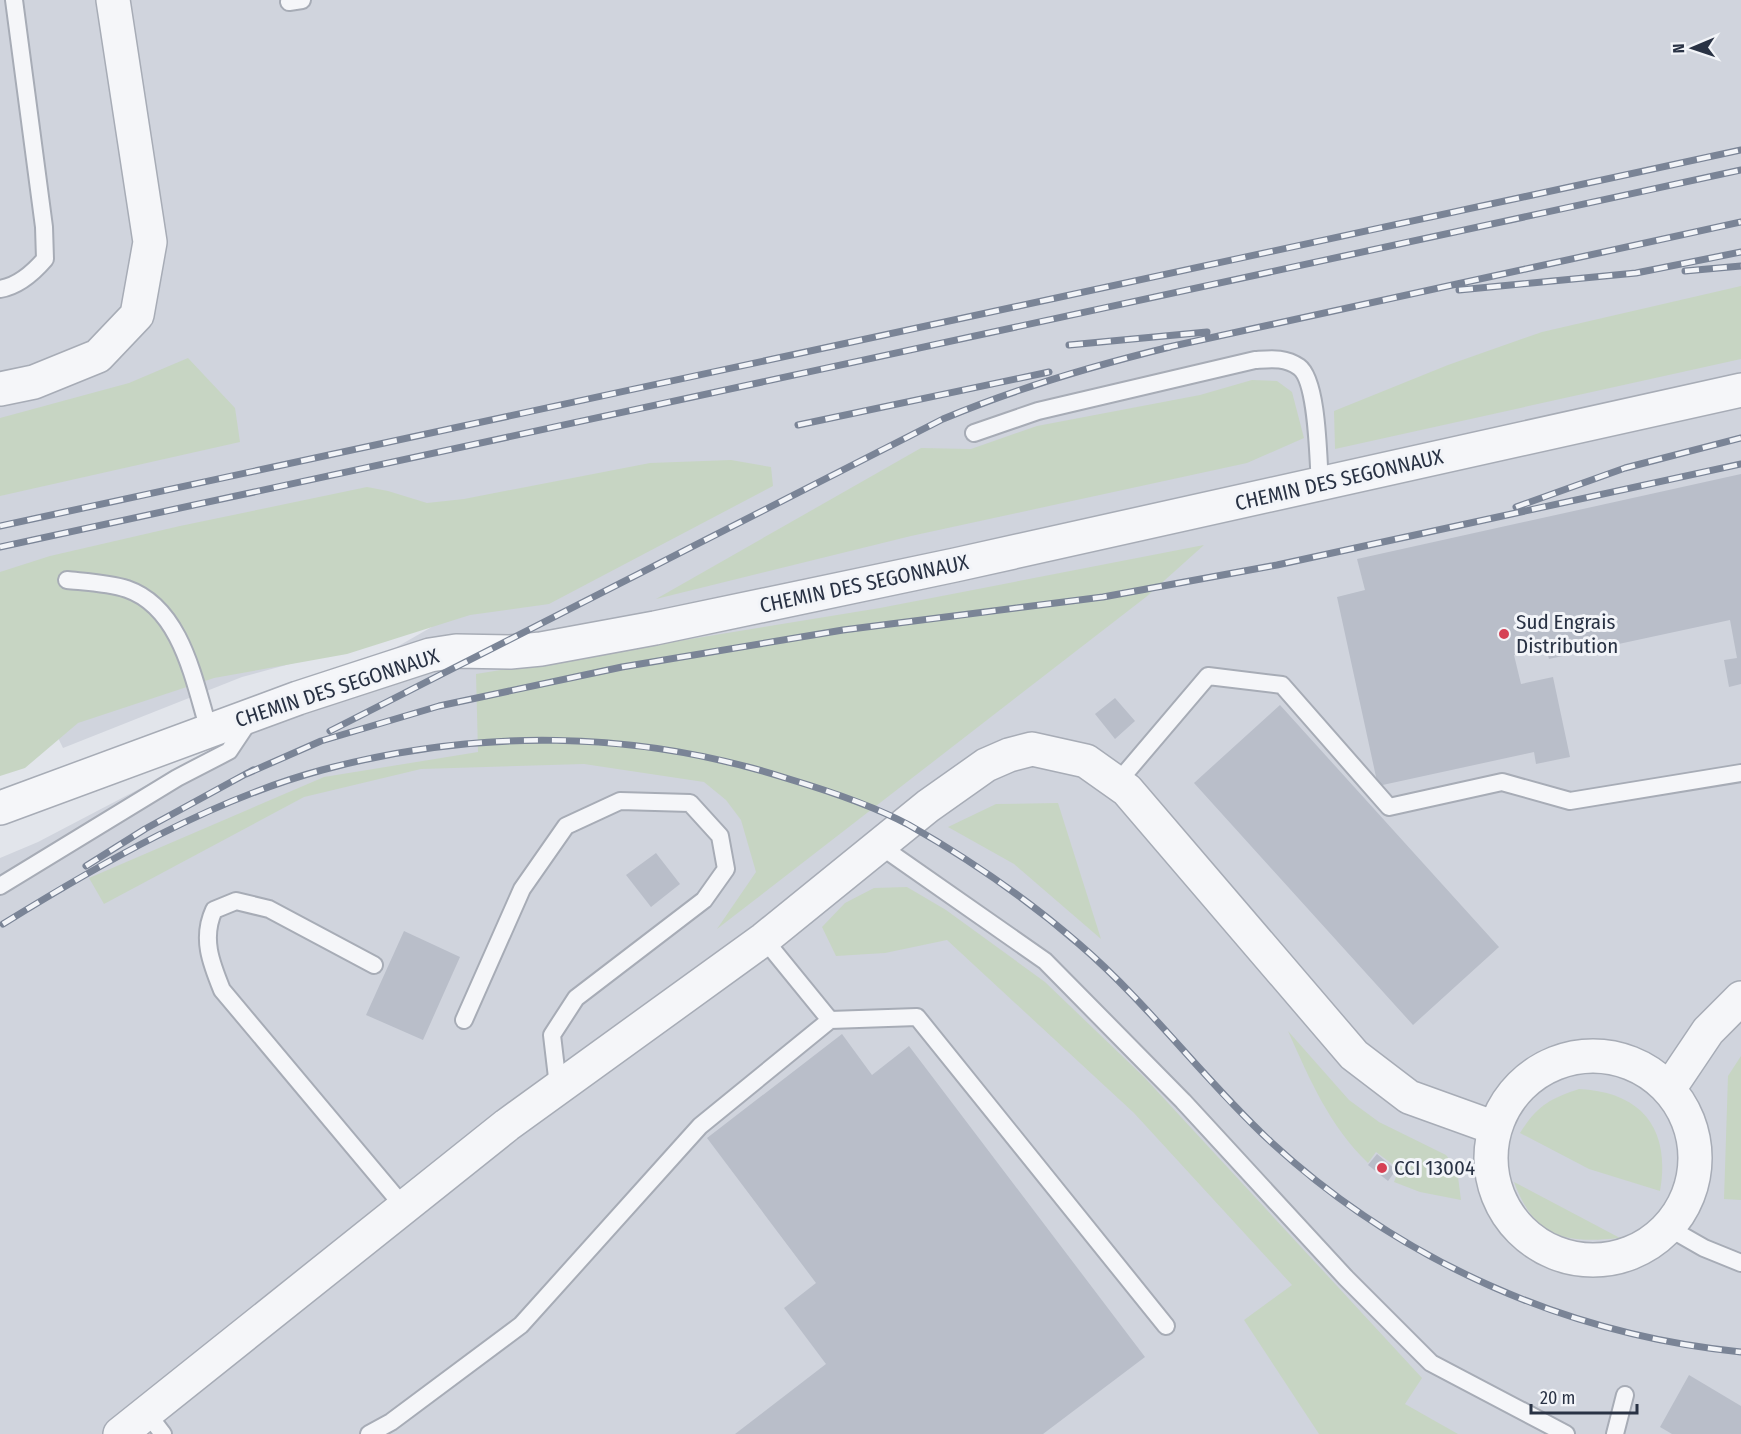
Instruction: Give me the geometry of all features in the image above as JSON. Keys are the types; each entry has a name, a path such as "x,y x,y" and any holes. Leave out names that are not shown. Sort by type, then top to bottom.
{"street":[{"path":"0,389 34,382 98,356 137,315 150,242 112,0"},
{"name":"CHEMIN DES SEGONNAUX","path":"0,808 209,730 430,655 456,651 510,652 541,649 656,628 1741,390"},
{"path":"120,1434 155,1423 404,1207 558,1086 764,939 879,845 986,765 1009,755 1032,749 1086,761 1127,790 1354,1055 1409,1097 1495,1128"},
{"path":"1669,1089 1708,1031 1741,998"},
{"path":"1586,1056 1616,1058 1645,1069 1669,1089 1686,1114 1694,1143 1694,1163 1686,1202 1669,1227 1640,1249 1607,1260 1572,1258 1538,1245 1512,1221 1497,1192 1491,1160 1495,1128 1508,1100 1530,1078 1556,1062 1586,1056"}],"lane":[{"path":"0,289 8,288 33,272 45,260 44,228 14,0"},
{"path":"974,433 1038,411 1255,360 1279,358 1301,368 1311,388 1320,484"},
{"path":"68,579 127,589 157,608 176,634 195,682 209,730"},
{"path":"1117,783 1208,676 1282,685 1389,807 1502,782 1570,801 1741,773"},
{"path":"0,886 177,778 229,751 254,714"},
{"path":"464,1020 522,889 566,825 620,801 690,803 720,836 726,869 704,900 576,998 552,1035 558,1086"},
{"path":"879,845 1045,961 1183,1101 1346,1278 1431,1363 1566,1434"},
{"path":"374,965 269,909 236,901 214,910 207,926 209,959 222,990 404,1207"},
{"path":"764,939 830,1020"},
{"path":"369,1434 391,1422 522,1325 700,1126 830,1020 917,1017 1166,1326"},
{"path":"1669,1227 1704,1248 1741,1263"},
{"path":"1615,1434 1625,1395"}],"shaded area":[{"path":"0,0 1741,0 1741,1434 0,1434 0,858 38,842 246,733 437,624 242,677 63,748 0,620"}],"green space":[{"path":"1741,286 1741,359 1335,449 1334,411 1448,365 1542,332"},
{"path":"188,358 235,408 240,442 0,496 0,418 129,383"},
{"path":"1252,380 1277,381 1292,392 1304,438 1247,463 911,536 656,599 921,448 971,449 1037,426 1200,395"},
{"path":"731,460 771,467 773,486 549,604 470,615 347,654 214,678 78,723 25,768 0,776 0,572 50,556 367,487 427,503 464,499 650,463"},
{"path":"1204,545 1146,597 717,929 756,872 741,820 726,800 704,782 584,764 421,769 304,797 104,904 89,878 324,777 478,752 476,674 880,608"},
{"path":"1058,803 1101,939 1014,864 948,827 996,804"},
{"path":"907,887 946,910 1045,982 1144,1077 1422,1378 1405,1404 1458,1434 1319,1434 1244,1320 1292,1285 1134,1113 947,940 885,953 836,956 822,927 845,903 874,888"},
{"path":"1288,1031 1349,1100 1379,1122 1446,1155 1457,1169 1461,1200 1420,1192 1394,1182 1399,1169 1376,1152 1368,1163 1331,1117"},
{"path":"1741,1056 1741,1200 1724,1199 1728,1076"},
{"path":"1579,1089 1620,1097 1635,1106 1647,1118 1656,1132 1661,1149 1660,1191 1589,1169 1520,1133 1538,1110 1560,1096"},
{"path":"1514,1182 1620,1238 1583,1240 1567,1238 1554,1233 1542,1226 1532,1215 1522,1201"}],"building":[{"name":"Sud Engrais Distribution","path":"1741,474 1741,684 1729,687 1724,660 1737,658 1730,620 1549,659 1546,648 1514,655 1521,684 1553,677 1570,757 1536,764 1534,752 1378,786 1337,597 1365,590 1357,559"},
{"path":"1115,698 1135,721 1115,739 1095,714"},
{"path":"1280,705 1499,947 1413,1025 1194,783"},
{"path":"656,853 680,884 651,907 626,875"},
{"path":"404,931 460,957 423,1040 366,1015"},
{"path":"842,1034 872,1075 909,1046 1145,1357 1043,1434 735,1434 826,1364 784,1308 816,1283 707,1138"},
{"name":"CCI 13004","path":"1377,1154 1396,1170 1388,1181 1368,1165"},
{"path":"1689,1375 1741,1406 1741,1434 1672,1434 1660,1427"}],"railway":[{"path":"0,526 1741,150"},
{"path":"0,547 1741,170"},
{"path":"1164,348 1741,222"},
{"path":"1459,290 1636,273 1741,252"},
{"path":"1685,271 1741,266"},
{"path":"1069,345 1207,332"},
{"path":"330,731 943,419 1055,378 1170,347"},
{"path":"798,425 1049,372"},
{"path":"1516,507 1625,468 1741,438"},
{"path":"246,774 321,741 439,706 622,667 843,630 1103,597 1277,565 1741,464"},
{"path":"3,924 117,857 198,816 280,783 380,756 498,741 557,740 674,751 732,763 819,788 880,811 909,825 997,880 1059,927 1105,967 1271,1142 1321,1184 1374,1223 1431,1256 1489,1285 1550,1309 1612,1329 1676,1343 1741,1352"},
{"path":"86,866 145,829 253,770"}],"place":[{"name":"Sud Engrais Distribution","path":"1504,634"},
{"name":"CCI 13004","path":"1382,1168"}]}
